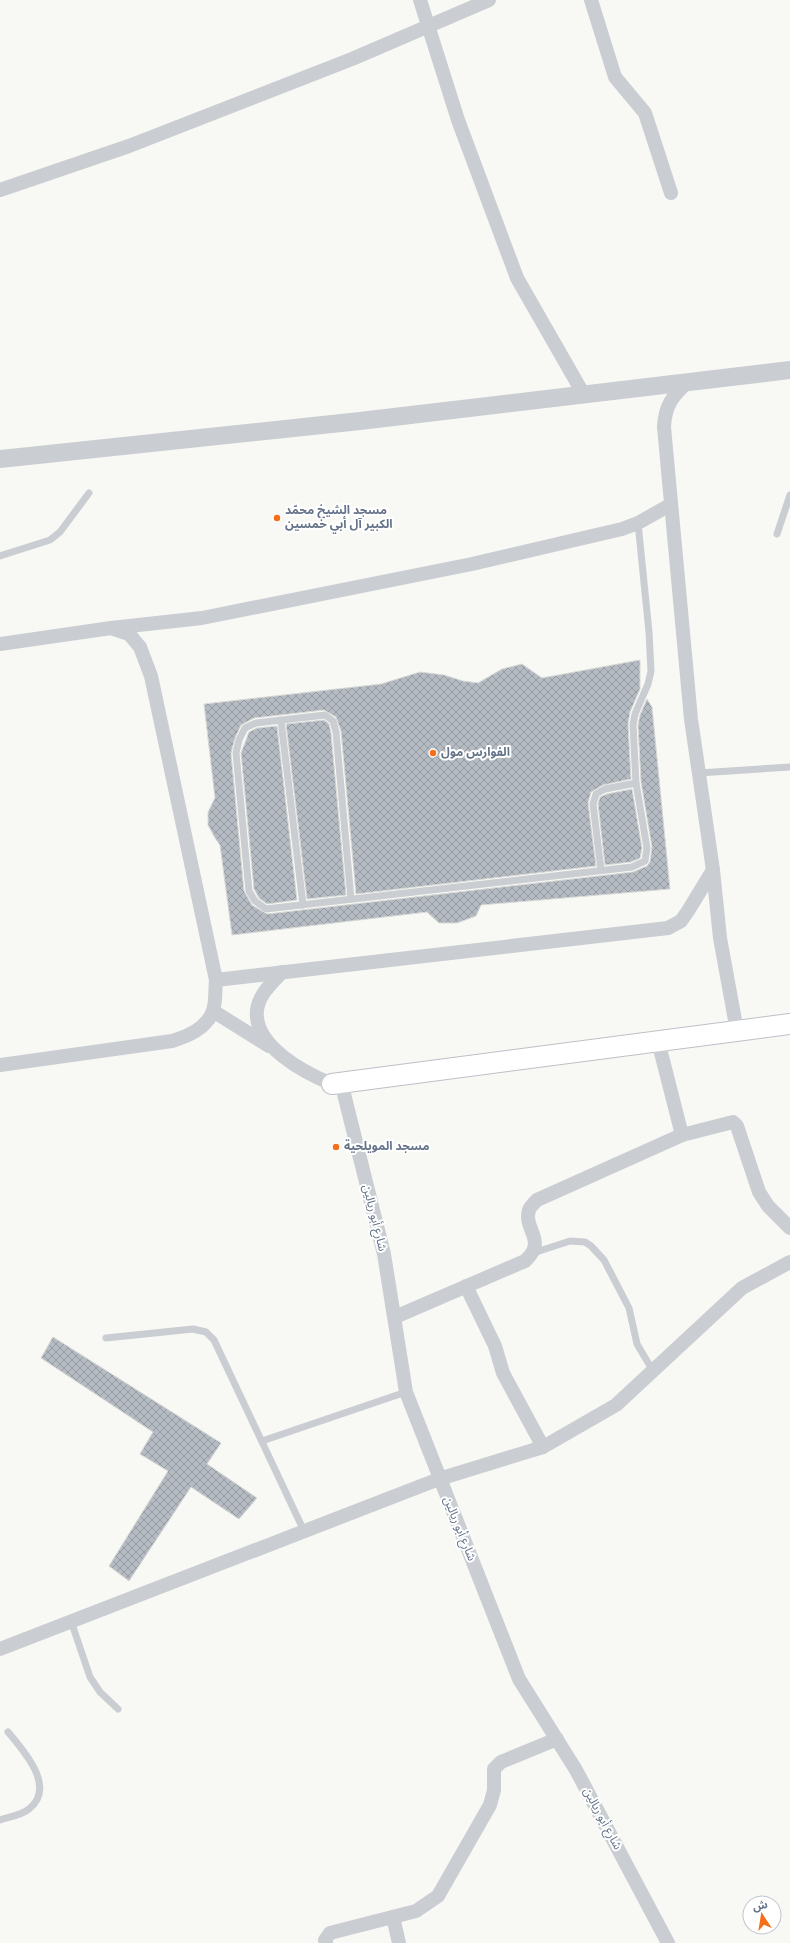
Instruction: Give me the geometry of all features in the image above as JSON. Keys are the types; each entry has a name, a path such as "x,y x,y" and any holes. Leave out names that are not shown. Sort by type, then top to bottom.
{"main road":[{"path":"336,1083 790,1024"}],"street":[{"path":"420,0 458,120 517,278 584,395"},
{"path":"0,190 129,146 352,59 489,0"},
{"path":"591,0 615,77 645,113 671,193"},
{"path":"0,459 360,421 790,370"},
{"path":"688,382 676,393 665,413 670,505 691,719 720,938 736,1031"},
{"path":"0,644 110,628 202,618 448,569 622,529 638,523 670,505"},
{"path":"0,1065 172,1041 189,1036 205,1024 213,1011 216,980 151,676 140,647 129,634 110,628"},
{"path":"216,980 668,928 681,921 712,870"},
{"path":"273,1048 264,1039 258,1023 257,1010 260,999 282,972"},
{"path":"213,1011 273,1048 310,1075 336,1083"},
{"path":"658,1041 682,1135"},
{"name":"شارع أبو ريالين","path":"336,1083 384,1254 406,1392 439,1479 519,1679 576,1770 668,1943"},
{"path":"395,1317 525,1261 534,1253 535,1242 529,1218 529,1210 537,1200 682,1135 733,1122 737,1126 763,1199 790,1228"},
{"path":"0,1649 439,1479 543,1447 616,1405 742,1288 790,1262"},
{"path":"466,1286 495,1346 504,1373 543,1447"},
{"path":"326,1943 325,1940 330,1932 416,1911 438,1896 490,1805 494,1790 494,1769 501,1762 557,1739"},
{"path":"393,1916 400,1943"}],"lane":[{"path":"0,556 50,540 60,532 89,493"},
{"path":"777,534 790,495"},
{"path":"351,899 336,732 333,721 325,715 256,723 245,728 239,740 236,753 249,891 255,902 266,909 632,867 645,861 647,848 636,783 633,725 635,714 648,684 651,671 649,632 638,523"},
{"path":"281,720 303,905"},
{"path":"699,772 790,767"},
{"path":"601,870 593,804 596,794 605,789 636,783"},
{"path":"534,1253 570,1241 585,1242 591,1246 604,1260 629,1308 637,1344 653,1371"},
{"path":"106,1338 193,1329 206,1332 214,1340 304,1531"},
{"path":"262,1441 406,1392"},
{"path":"72,1621 90,1677 100,1692 118,1709"},
{"path":"0,1820 28,1810 35,1803 38,1796 39,1780 31,1761 8,1732"}],"building":[{"name":"الفوارس مول","path":"640,660 640,689 630,712 628,724 631,779 603,785 591,792 588,803 596,866 356,894 341,731 336,717 324,710 254,718 241,725 235,738 231,753 244,891 252,905 267,914 633,872 647,866 650,862 652,847 641,782 638,725 640,715 647,699 652,707 670,889 481,905 476,916 457,923 439,923 427,912 232,935 220,845 208,825 208,812 215,798 204,704 381,684 420,672 444,675 463,681 478,683 502,669 522,664 542,678"},
{"path":"324,720 329,724 331,733 346,895 307,899 286,724"},
{"path":"277,726 297,900 267,904 259,898 254,889 241,753 249,732 257,728"},
{"path":"632,789 642,848 640,858 631,862 605,865 598,804 600,797 607,794"},
{"path":"53,1337 221,1443 207,1464 257,1498 239,1519 191,1487 129,1581 109,1566 168,1471 140,1454 153,1432 41,1358"}],"place":[{"name":"مسجد الشيخ محمّد الكبير آل أبي خمسين","path":"277,518"},
{"name":"الفوارس مول","path":"433,753"},
{"name":"مسجد المويلحية","path":"336,1147"}]}
